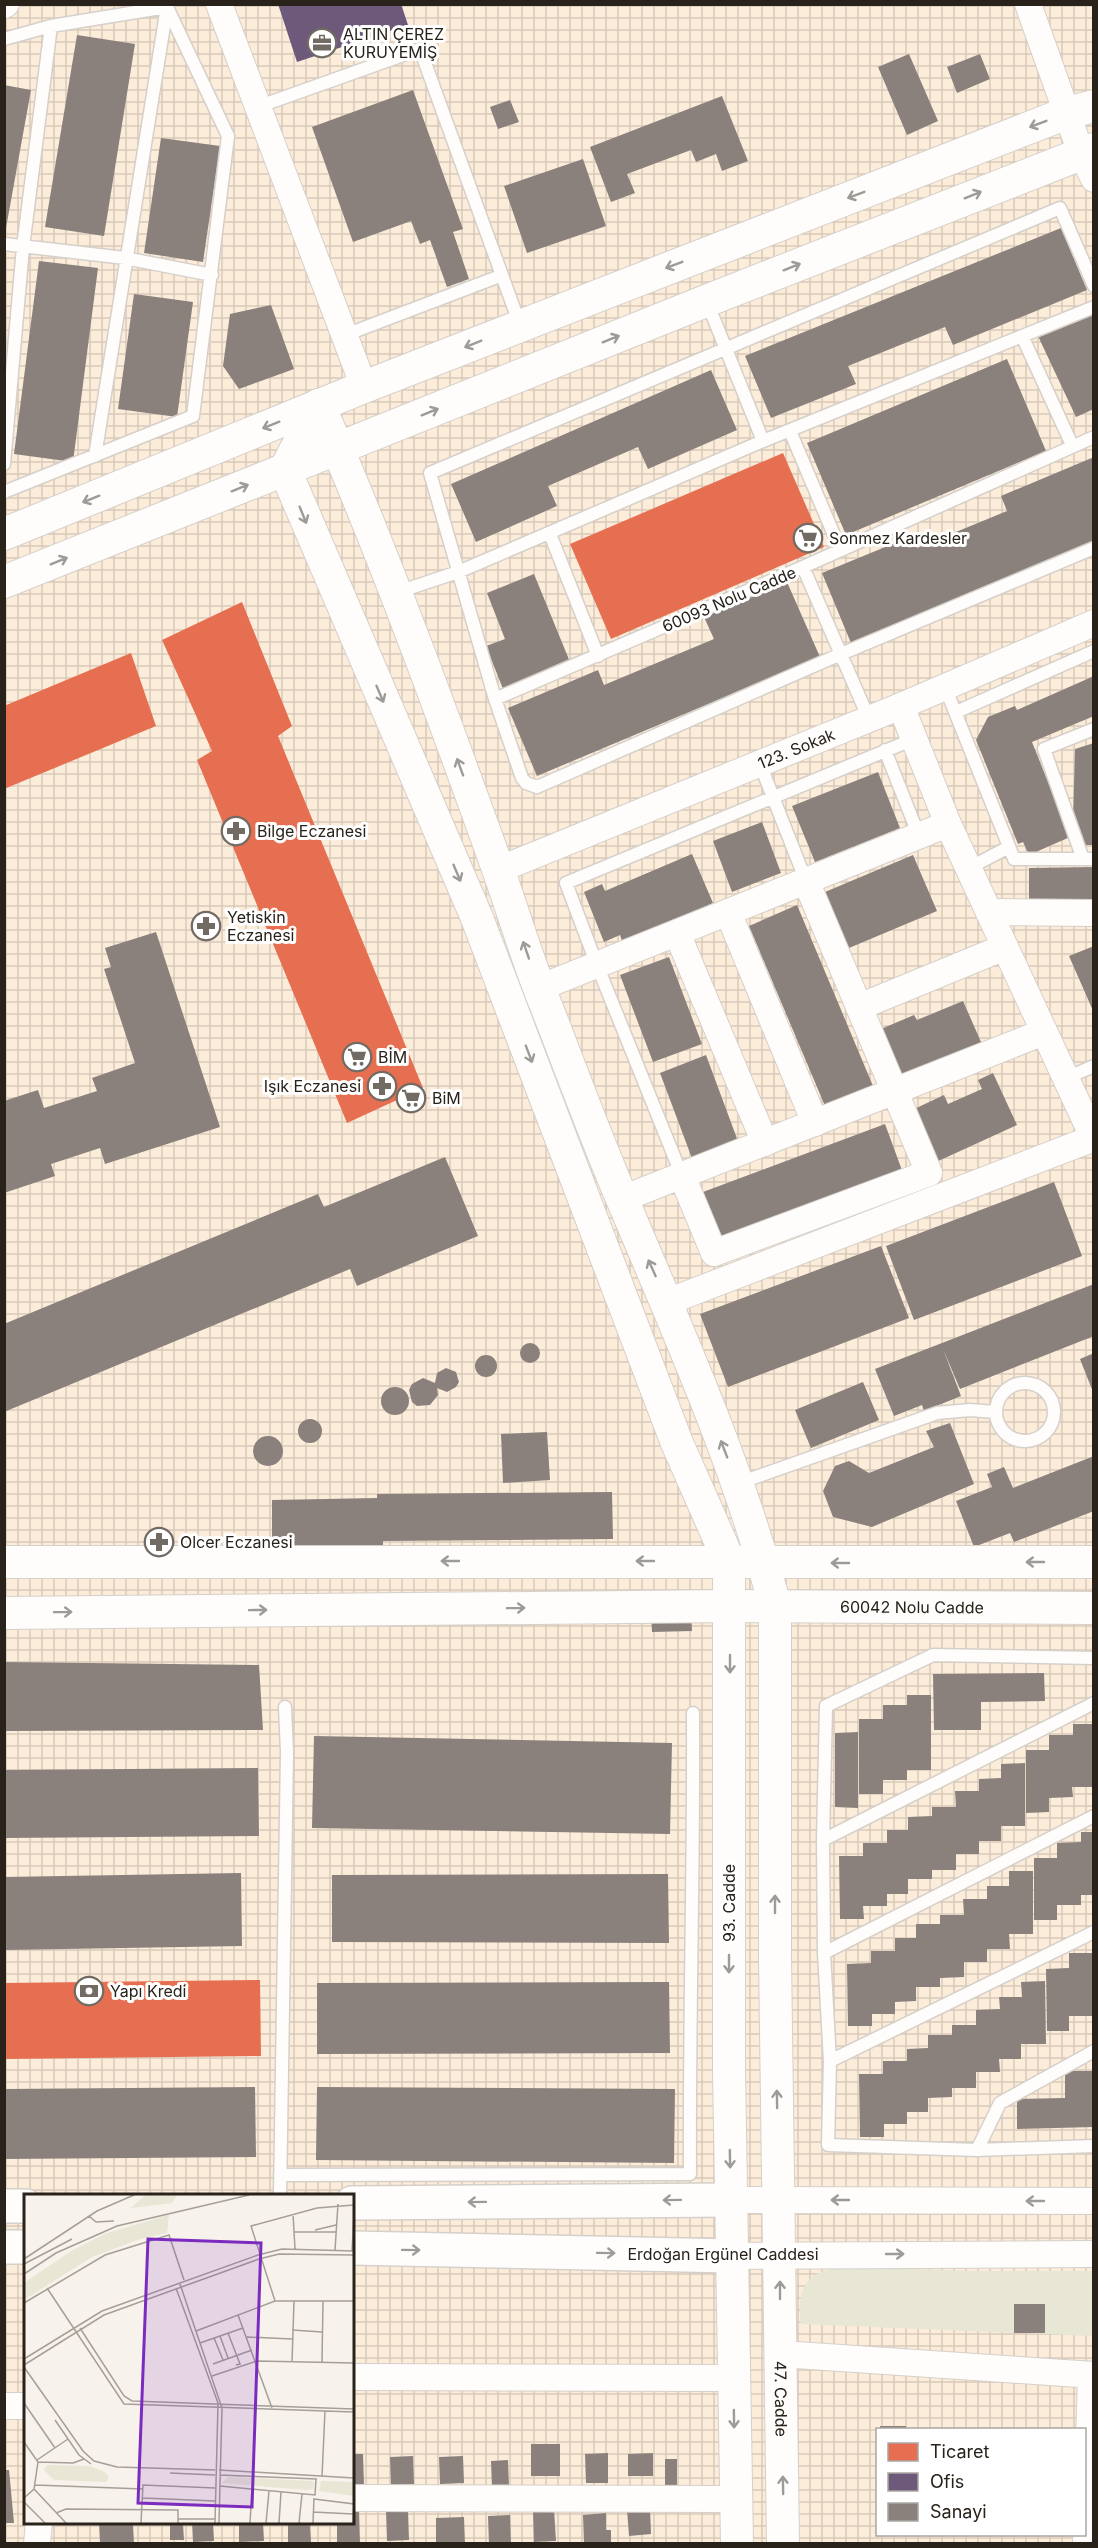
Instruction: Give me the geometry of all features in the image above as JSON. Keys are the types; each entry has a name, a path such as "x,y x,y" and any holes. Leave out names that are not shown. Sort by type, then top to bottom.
{"main road":[{"path":"354,2203 731,2200"},
{"path":"4,2206 24,2206"},
{"path":"4,2247 24,2247"},
{"name":"Erdoğan Ergünel Caddesi","path":"354,2248 732,2256"}],"street":[{"path":"219,4 260,106 364,387"},
{"path":"4,582 706,301 1089,160 1080,109 1028,4"},
{"path":"4,534 520,325 1080,109"},
{"path":"285,470 319,405"},
{"name":"47. Cadde","path":"319,405 395,593 498,870 539,988 622,1199 667,1302 738,1484 775,1606 778,2200 783,2544"},
{"path":"285,470 477,918 677,1443 729,1561"},
{"name":"123. Sokak","path":"498,870 901,706 1094,623"},
{"path":"667,1302 1093,1138 948,824 901,706"},
{"path":"539,988 948,824"},
{"path":"682,1176 714,1253 929,1173 806,881"},
{"path":"728,912 815,1123"},
{"path":"989,912 1094,913"},
{"path":"677,933 765,1143"},
{"path":"859,1007 1005,947"},
{"path":"622,1199 1044,1032"},
{"path":"4,1562 729,1561 764,1564 1094,1562"},
{"name":"93. Cadde","path":"729,1561 732,2256"},
{"name":"60042 Nolu Cadde","path":"4,1613 730,1606 1094,1608"},
{"path":"731,2200 1094,2201"},
{"name":"Erdoğan Ergünel Caddesi","path":"732,2256 1094,2254"},
{"path":"732,2256 737,2544"},
{"path":"781,2354 1092,2375 1086,2544"},
{"path":"354,2377 733,2378"},
{"path":"4,2406 24,2406"},
{"path":"354,2498 735,2499"},
{"path":"38,2544 39,2524"}],"lane":[{"path":"4,39 51,26 167,7"},
{"path":"95,456 167,7"},
{"path":"4,492 194,416 228,136 167,7"},
{"path":"4,464 23,247 51,26"},
{"path":"260,106 420,49 500,276 520,325"},
{"path":"1094,286 1060,208 430,473 495,699 522,778 526,783 537,787 841,654 1094,548"},
{"path":"4,244 125,258 212,275"},
{"path":"345,335 500,276"},
{"path":"706,301 763,441"},
{"path":"395,593 459,572 763,441 1094,307"},
{"path":"1022,336 1072,446"},
{"path":"790,431 840,549"},
{"name":"60093 Nolu Cadde","path":"495,699 803,567 1094,437"},
{"path":"550,534 598,656"},
{"path":"803,567 869,719"},
{"path":"956,712 1094,651"},
{"path":"945,687 1014,860 1088,859 1044,749 1094,729"},
{"path":"682,1176 566,883 773,795 914,739"},
{"path":"885,750 919,836"},
{"path":"760,764 806,881"},
{"path":"969,868 1009,847"},
{"path":"1066,1078 1094,1066"},
{"path":"1025,1383 1041,1388 1047,1393 1054,1409 1051,1425 1046,1432 1039,1438 1022,1441 1014,1439 1000,1429 995,1412 1000,1397 1005,1391 1011,1386 1025,1383"},
{"path":"738,1484 937,1413 970,1410 995,1412"},
{"path":"1094,1658 933,1655 826,1706 823,1840 824,1953 830,2061 828,2145 977,2150 1094,2145"},
{"path":"823,1840 1094,1703"},
{"path":"280,2194 287,1752 285,1707"},
{"path":"280,2175 690,2174 689,2072 694,1852 693,1713"},
{"path":"824,1953 1094,1816"},
{"path":"830,2061 1094,1932"},
{"path":"977,2150 1000,2103 1094,2050"}],"shaded area":[{"path":"5,5 1093,5 1093,2543 5,2544"},
{"path":"853,2267 972,2271 1093,2271 1093,2336 801,2324 801,2295 807,2282 823,2271"}],"building: Ticaret":[{"path":"783,453 824,547 611,639 570,544"},
{"path":"242,602 292,726 278,736 423,1088 347,1123 197,760 212,751 162,640"},
{"path":"131,653 156,726 4,789 4,706"},
{"path":"260,1980 261,2056 4,2059 4,1983"}],"building: Ofis":[{"name":"ALTIN ÇEREZ KURUYEMİŞ","path":"278,4 401,4 408,25 297,62"}],"building: Sanayi":[{"path":"77,35 135,44 104,236 45,227"},
{"path":"909,54 938,121 907,135 878,67"},
{"path":"980,54 990,79 957,93 947,67"},
{"path":"4,85 31,90 6,228 4,228"},
{"path":"413,90 463,229 453,232 469,279 447,287 430,240 420,244 411,221 353,242 312,127"},
{"path":"722,96 748,161 722,171 716,154 696,162 691,150 627,174 635,193 611,202 590,147"},
{"path":"510,100 519,122 498,129 490,107"},
{"path":"161,138 220,146 203,262 144,253"},
{"path":"583,159 606,226 527,253 504,186"},
{"path":"1061,228 1087,290 953,345 945,327 848,366 856,384 771,418 745,356"},
{"path":"39,261 98,268 73,462 14,454"},
{"path":"134,294 193,302 177,417 118,409"},
{"path":"271,305 294,369 239,389 223,366 230,314"},
{"path":"1091,312 1094,317 1094,409 1076,417 1038,336"},
{"path":"1007,359 1046,451 846,535 807,443"},
{"path":"711,370 737,430 648,469 638,447 548,486 557,506 476,542 451,484"},
{"path":"1094,457 1094,542 851,643 822,573 912,536 917,548 1007,511 1001,496"},
{"path":"534,574 570,662 503,689 486,646 505,639 487,593"},
{"path":"787,582 820,657 537,776 508,708 598,670 604,685 714,639 704,617"},
{"path":"1094,676 1094,716 1032,742 1070,837 1029,855 1023,842 1018,844 976,740 988,717 1015,706 1017,710"},
{"path":"1094,743 1094,845 1085,845 1073,822 1075,749"},
{"path":"878,772 900,828 815,862 792,806"},
{"path":"762,822 781,873 732,892 713,841"},
{"path":"692,854 713,903 622,941 620,935 604,942 584,892 602,884 605,891"},
{"path":"913,855 937,911 849,948 825,892"},
{"path":"1094,867 1094,904 1029,905 1029,868"},
{"path":"797,905 873,1086 825,1106 749,926"},
{"path":"156,932 220,1127 105,1164 100,1148 51,1164 55,1176 4,1193 4,1101 38,1090 44,1108 97,1091 92,1078 135,1063 104,969 111,967 105,948"},
{"path":"1094,946 1094,1013 1069,956"},
{"path":"669,957 702,1044 653,1062 620,975"},
{"path":"963,1001 985,1051 906,1086 881,1029 914,1015 917,1020"},
{"path":"706,1055 739,1144 693,1161 660,1073"},
{"path":"993,1073 1017,1125 934,1163 910,1111 944,1095 948,1104 982,1089 978,1080"},
{"path":"885,1124 903,1173 722,1241 703,1192"},
{"path":"445,1157 478,1236 357,1286 350,1269 4,1412 4,1324 318,1194 324,1207"},
{"path":"1054,1182 1082,1256 914,1320 886,1246"},
{"path":"881,1246 909,1318 728,1387 700,1314"},
{"path":"1094,1284 1094,1336 960,1389 943,1349 961,1396 924,1411 922,1405 894,1416 875,1369"},
{"path":"526,1343 534,1343 540,1349 540,1357 534,1363 526,1363 520,1357 520,1349"},
{"path":"1094,1353 1094,1392 1093,1392 1080,1359"},
{"path":"486,1355 494,1358 497,1366 494,1374 486,1377 478,1374 475,1366 478,1358"},
{"path":"446,1368 456,1372 459,1382 456,1387 447,1392 437,1388 438,1395 430,1405 417,1406 412,1402 409,1390 412,1384 423,1378 435,1383 437,1373"},
{"path":"863,1382 879,1420 811,1448 795,1410"},
{"path":"395,1387 405,1391 409,1401 405,1411 395,1415 385,1411 381,1401 385,1391"},
{"path":"310,1419 315,1420 321,1426 321,1436 315,1442 310,1443 305,1442 299,1436 298,1431 299,1426 305,1420"},
{"path":"950,1423 974,1484 872,1527 833,1517 823,1491 835,1466 849,1461 869,1473 934,1447 926,1431"},
{"path":"547,1432 550,1480 503,1483 501,1434"},
{"path":"268,1436 274,1437 282,1445 282,1457 274,1465 268,1466 262,1465 254,1457 253,1451 254,1445 262,1437"},
{"path":"1094,1456 1094,1511 1014,1542 1010,1533 974,1547 956,1501 992,1487 987,1474 1004,1467 1013,1488"},
{"path":"612,1492 613,1539 383,1541 383,1546 272,1548 272,1500 377,1498 377,1494"},
{"path":"691,1611 692,1631 652,1632 651,1612"},
{"path":"4,1662 259,1665 263,1730 4,1731"},
{"path":"1044,1673 1045,1701 981,1702 981,1730 934,1730 933,1674"},
{"path":"907,1695 931,1695 931,1770 907,1770 907,1780 883,1780 883,1794 859,1794 859,1719 883,1719 883,1705 907,1705"},
{"path":"1073,1724 1094,1724 1094,1787 1072,1787 1073,1797 1049,1798 1049,1812 1026,1813 1026,1750 1049,1750 1049,1735 1073,1735"},
{"path":"858,1732 858,1808 835,1807 835,1733"},
{"path":"314,1736 672,1743 670,1834 312,1828"},
{"path":"1025,1763 1025,1826 1001,1826 1001,1841 979,1841 979,1854 956,1854 956,1870 932,1870 932,1879 908,1879 908,1894 887,1894 887,1906 863,1906 864,1919 840,1919 839,1856 863,1856 863,1843 887,1843 887,1830 908,1830 908,1817 932,1816 932,1807 956,1807 955,1791 979,1791 979,1779 1001,1778 1001,1764"},
{"path":"258,1768 259,1836 4,1838 4,1770"},
{"path":"1081,1832 1094,1832 1094,1895 1081,1895 1081,1905 1057,1905 1057,1920 1034,1920 1034,1858 1057,1858 1057,1843 1081,1842"},
{"path":"1009,1871 1033,1871 1033,1934 1009,1934 1010,1949 987,1949 987,1962 964,1962 964,1977 940,1978 940,1987 916,1987 916,2001 895,2002 895,2014 872,2014 872,2026 848,2026 847,1964 871,1963 871,1951 895,1951 895,1938 916,1938 916,1924 940,1924 940,1915 964,1915 963,1899 987,1899 987,1886 1009,1886"},
{"path":"241,1873 242,1946 4,1950 4,1877"},
{"path":"668,1874 669,1943 332,1942 332,1875"},
{"path":"1069,1953 1094,1953 1093,2016 1069,2016 1069,2031 1047,2031 1046,1969 1069,1968"},
{"path":"1045,1981 1046,2044 1021,2044 1021,2059 999,2059 1000,2072 976,2072 976,2088 952,2088 952,2097 928,2098 928,2112 907,2112 907,2124 884,2124 884,2137 860,2137 859,2074 883,2074 883,2061 907,2061 907,2049 928,2048 928,2035 952,2035 952,2025 976,2025 976,2010 1000,2009 999,1997 1022,1997 1021,1982"},
{"path":"669,1982 670,2053 317,2054 317,1983"},
{"path":"1065,2071 1094,2071 1094,2127 1017,2129 1017,2099 1065,2098"},
{"path":"255,2087 256,2157 4,2159 4,2089"},
{"path":"317,2087 675,2089 674,2163 316,2160"},
{"path":"1014,2304 1045,2304 1045,2333 1014,2333"},
{"path":"880,2426 906,2426 906,2428 880,2428"},
{"path":"531,2444 560,2444 560,2476 531,2476"},
{"path":"608,2453 608,2483 586,2483 585,2454"},
{"path":"653,2453 653,2476 628,2476 628,2454"},
{"path":"354,2454 363,2454 364,2484 354,2484"},
{"path":"413,2456 414,2484 391,2485 390,2457"},
{"path":"463,2456 464,2483 440,2484 439,2457"},
{"path":"665,2459 677,2459 677,2488 665,2488"},
{"path":"508,2460 509,2487 492,2488 491,2461"},
{"path":"4,2470 9,2470 14,2523 4,2523"},
{"path":"650,2508 651,2534 629,2536 627,2509"},
{"path":"554,2509 556,2541 534,2542 533,2510"},
{"path":"359,2510 360,2543 337,2544 337,2524 354,2524 354,2511"},
{"path":"386,2510 408,2510 409,2540 387,2541"},
{"path":"606,2513 606,2530 611,2530 611,2542 584,2543 583,2515"},
{"path":"510,2515 511,2544 489,2544 488,2516"},
{"path":"464,2517 465,2544 436,2544 436,2518"},
{"path":"99,2524 133,2524 134,2544 100,2543"},
{"path":"170,2524 183,2524 184,2540 170,2540"},
{"path":"192,2524 213,2524 214,2541 193,2542"},
{"path":"239,2524 263,2524 264,2541 239,2542"},
{"path":"288,2524 310,2524 311,2542 288,2543"}],"place":[{"name":"ALTIN ÇEREZ KURUYEMİŞ","path":"322,43"},
{"name":"Sonmez Kardesler","path":"808,538"},
{"name":"Bilge Eczanesi","path":"236,831"},
{"name":"Yetiskin Eczanesi","path":"206,926"},
{"name":"BİM","path":"357,1057"},
{"name":"Işık Eczanesi","path":"382,1086"},
{"name":"BiM","path":"411,1098"},
{"name":"Olcer Eczanesi","path":"159,1542"},
{"name":"Yapı Kredi","path":"89,1991"}]}
